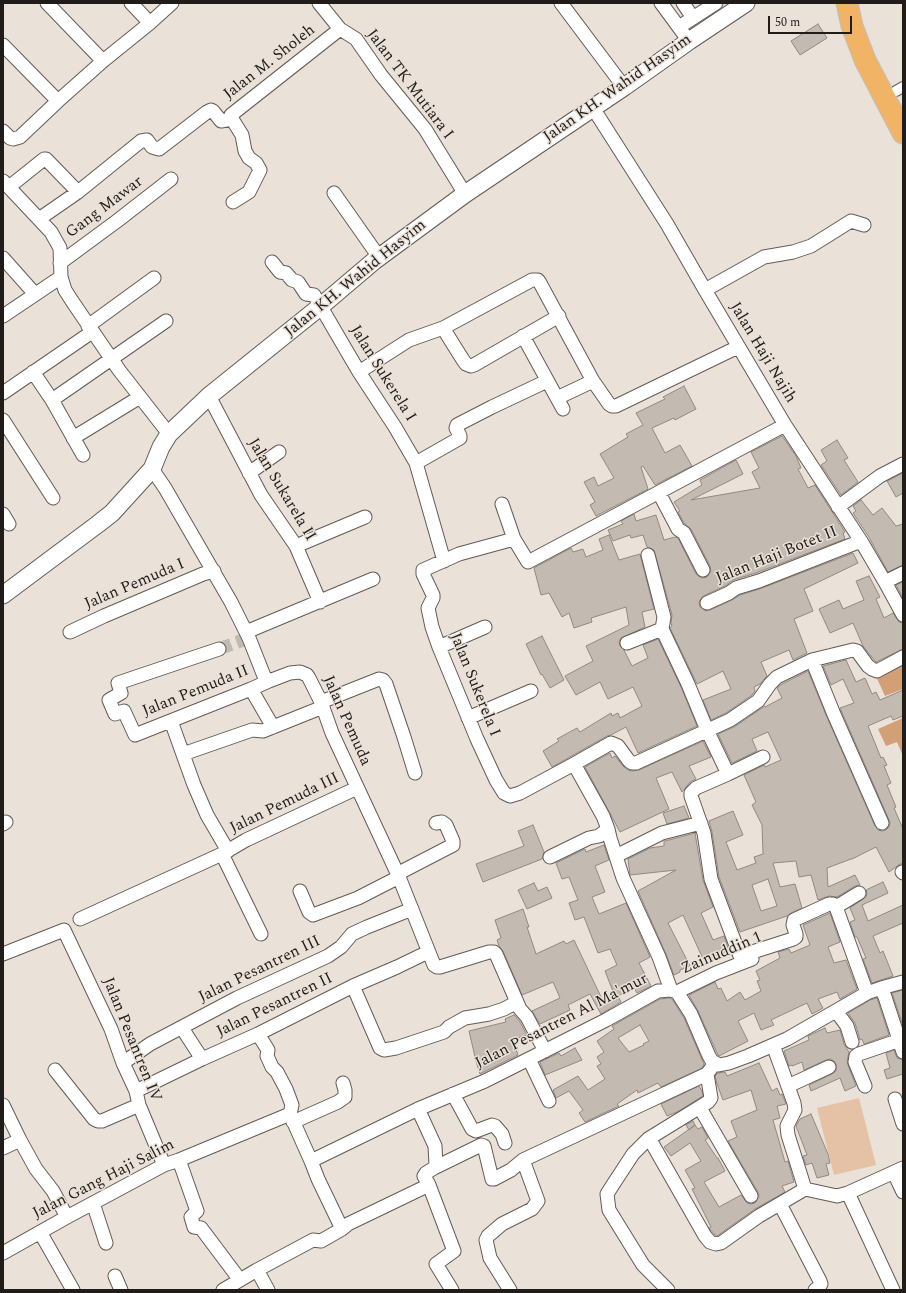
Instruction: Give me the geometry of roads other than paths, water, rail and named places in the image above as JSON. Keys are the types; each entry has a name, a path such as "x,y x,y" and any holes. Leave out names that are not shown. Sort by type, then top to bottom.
{"main road":[{"path":"847,3 852,26 865,60 903,133"},
{"path":"854,3 866,41 872,54 901,94"}],"street":[{"path":"46,3 103,62"},
{"path":"131,3 150,23"},
{"path":"3,131 13,140 20,137 58,101 172,3"},
{"name":"Jalan TK Mutiara I","path":"319,3 340,29 356,39 381,75 424,129 465,194"},
{"path":"561,3 624,87"},
{"path":"661,3 684,34 693,18 716,3"},
{"path":"683,3 693,18"},
{"name":"Jalan KH. Wahid Hasyim","path":"3,595 112,513 152,469 169,434 209,396 380,257 465,194 624,87 684,34 746,3"},
{"name":"Jalan M. Sholeh","path":"233,202 249,192 260,170 256,162 249,158 245,151 242,133 232,119 231,115 340,29"},
{"path":"3,45 58,101"},
{"name":"Jalan Haji Najih","path":"593,108 667,224 785,425 861,541 903,615"},
{"path":"39,219 78,192 141,141 147,140 152,146 159,149 211,110 220,121 232,119"},
{"path":"78,192 46,159 6,184 51,232 60,248 61,277 66,290 90,329 169,434"},
{"name":"Gang Mawar","path":"60,263 123,217 171,179"},
{"path":"334,193 380,257"},
{"path":"705,290 764,257 793,252 811,246 851,221 864,225"},
{"path":"3,258 35,294"},
{"name":"Jalan Sukerela I","path":"272,262 280,272 286,273 292,280 298,282 306,294 314,295 359,372 395,426 416,463 444,561 423,570 423,574 433,595 428,608 432,627 468,718 496,780 504,793 510,796 520,793 574,764"},
{"path":"3,316 61,277"},
{"path":"3,393 39,369 154,278"},
{"path":"359,372 409,340 443,328 535,279 540,283 592,381 612,406 616,406 738,347"},
{"path":"443,328 463,360 470,366 558,316"},
{"path":"52,400 166,321"},
{"path":"523,336 560,403 592,381"},
{"path":"34,372 52,400 82,455"},
{"path":"416,463 460,438 456,428 457,425 547,381"},
{"path":"73,438 140,396"},
{"name":"Jalan Sukarela II","path":"209,396 261,496 296,546 320,602"},
{"path":"3,420 54,498"},
{"path":"502,504 514,539 528,562 785,425"},
{"path":"249,473 278,452"},
{"path":"838,507 880,476 903,464"},
{"path":"152,469 214,572 247,636 264,676 269,681"},
{"path":"659,493 678,529 684,533 702,570"},
{"path":"296,546 365,517"},
{"path":"444,561 466,552 514,539"},
{"name":"Jalan Haji Botet II","path":"706,604 736,588 760,581 861,541"},
{"path":"648,555 664,617 662,629 728,774"},
{"name":"Jalan Pemuda I","path":"70,632 204,574 214,572"},
{"path":"885,582 903,573"},
{"path":"247,636 373,579"},
{"path":"439,647 486,627"},
{"path":"627,643 662,629"},
{"name":"Jalan Pemuda II","path":"219,649 118,683 121,693 109,700 115,714 124,711 135,735 269,681"},
{"path":"903,657 876,670 868,666 857,651 853,650 812,660 778,678 770,684 758,701 744,712 730,720 636,763 629,761 618,746 611,743 574,764 603,816 623,878 674,991 691,1014 709,1056 715,1064 729,1064 787,1039 867,993 903,982"},
{"path":"812,660 833,712 882,823"},
{"name":"Jalan Pemuda","path":"269,681 290,673 300,672 309,678 322,705 332,733 398,876 434,965 436,967 440,967 494,952 500,960 517,1002"},
{"path":"183,754 252,730 263,731 273,728 379,679 383,680 386,684 415,773"},
{"path":"251,689 273,728"},
{"path":"468,718 532,691"},
{"path":"171,721 207,815 261,934"},
{"path":"616,856 662,833 701,823 691,793 696,788 763,757"},
{"name":"Jalan Pemuda III","path":"80,919 225,853 246,840 357,788"},
{"path":"300,891 308,912 313,915 358,898 452,846 453,841 446,826 442,822 436,823"},
{"name":"Zainuddin 1","path":"701,823 711,879 740,956 793,939 796,936 793,922 796,918 829,904 835,905 836,907"},
{"path":"550,857 589,838 599,836 608,829"},
{"path":"859,893 836,907 867,993"},
{"name":"Jalan Pesantren III","path":"123,1063 150,1044 237,998 328,956 341,947 352,934 412,909"},
{"name":"Jalan Pesantren IV","path":"3,954 64,930 111,1029 164,1165"},
{"name":"Zainuddin 1","path":"674,991 773,951 776,949 778,944"},
{"name":"Jalan Pesantren II","path":"136,1091 258,1034 352,986 428,952"},
{"path":"352,986 380,1048 384,1050 396,1048 444,1032 449,1027 465,1018 489,1014 504,1009 517,1002 545,1051"},
{"path":"865,1086 855,1062 856,1056 859,1054 901,1046 886,997 881,988"},
{"name":"Jalan Pesantren Al Ma'mur","path":"311,1161 418,1109 529,1059 606,1020 658,991 674,991"},
{"path":"836,1011 847,1026 852,1042"},
{"path":"182,1028 202,1059"},
{"path":"258,1034 268,1050 267,1056 272,1067 277,1072 286,1089 292,1106 291,1118 318,1179 345,1226"},
{"path":"773,1045 794,1103 795,1110 787,1126 788,1135 805,1189"},
{"path":"529,1059 549,1101"},
{"path":"452,1290 436,1264 454,1251 429,1185 424,1176 426,1173 481,1145 484,1146 492,1178 494,1179 511,1170 522,1160 707,1074 715,1064"},
{"path":"788,1086 830,1067"},
{"path":"55,1070 94,1119 98,1121 102,1121 140,1105"},
{"path":"668,1290 643,1266 609,1210 607,1194 633,1154 648,1139 708,1102 711,1098 707,1074"},
{"name":"Jalan Gang Haji Salim","path":"3,1252 67,1216 164,1165 338,1102 345,1097 343,1083"},
{"path":"453,1094 472,1129 476,1131 492,1125 495,1126 502,1134 505,1143"},
{"path":"894,1099 903,1124"},
{"path":"3,1105 36,1169 53,1191 67,1216"},
{"path":"700,1108 751,1196"},
{"path":"418,1109 435,1146 437,1162 434,1168"},
{"path":"3,1148 20,1140"},
{"path":"653,1145 705,1236 710,1242 716,1244 721,1243 759,1216 805,1189 837,1196 848,1193 898,1170 903,1192"},
{"path":"179,1160 197,1211 190,1217 194,1227 201,1228 240,1280"},
{"path":"510,1290 490,1258 486,1240 488,1236 502,1224 532,1209 538,1202 522,1160"},
{"path":"223,1290 313,1240 321,1241 345,1226 429,1185"},
{"path":"848,1193 893,1290"},
{"path":"93,1203 106,1243"},
{"path":"780,1204 820,1281 820,1287 815,1290"},
{"path":"40,1232 73,1290"},
{"path":"257,1270 268,1290"},
{"path":"115,1276 121,1290"}],"tunnel":[{"path":"219,649 246,639"}]}
